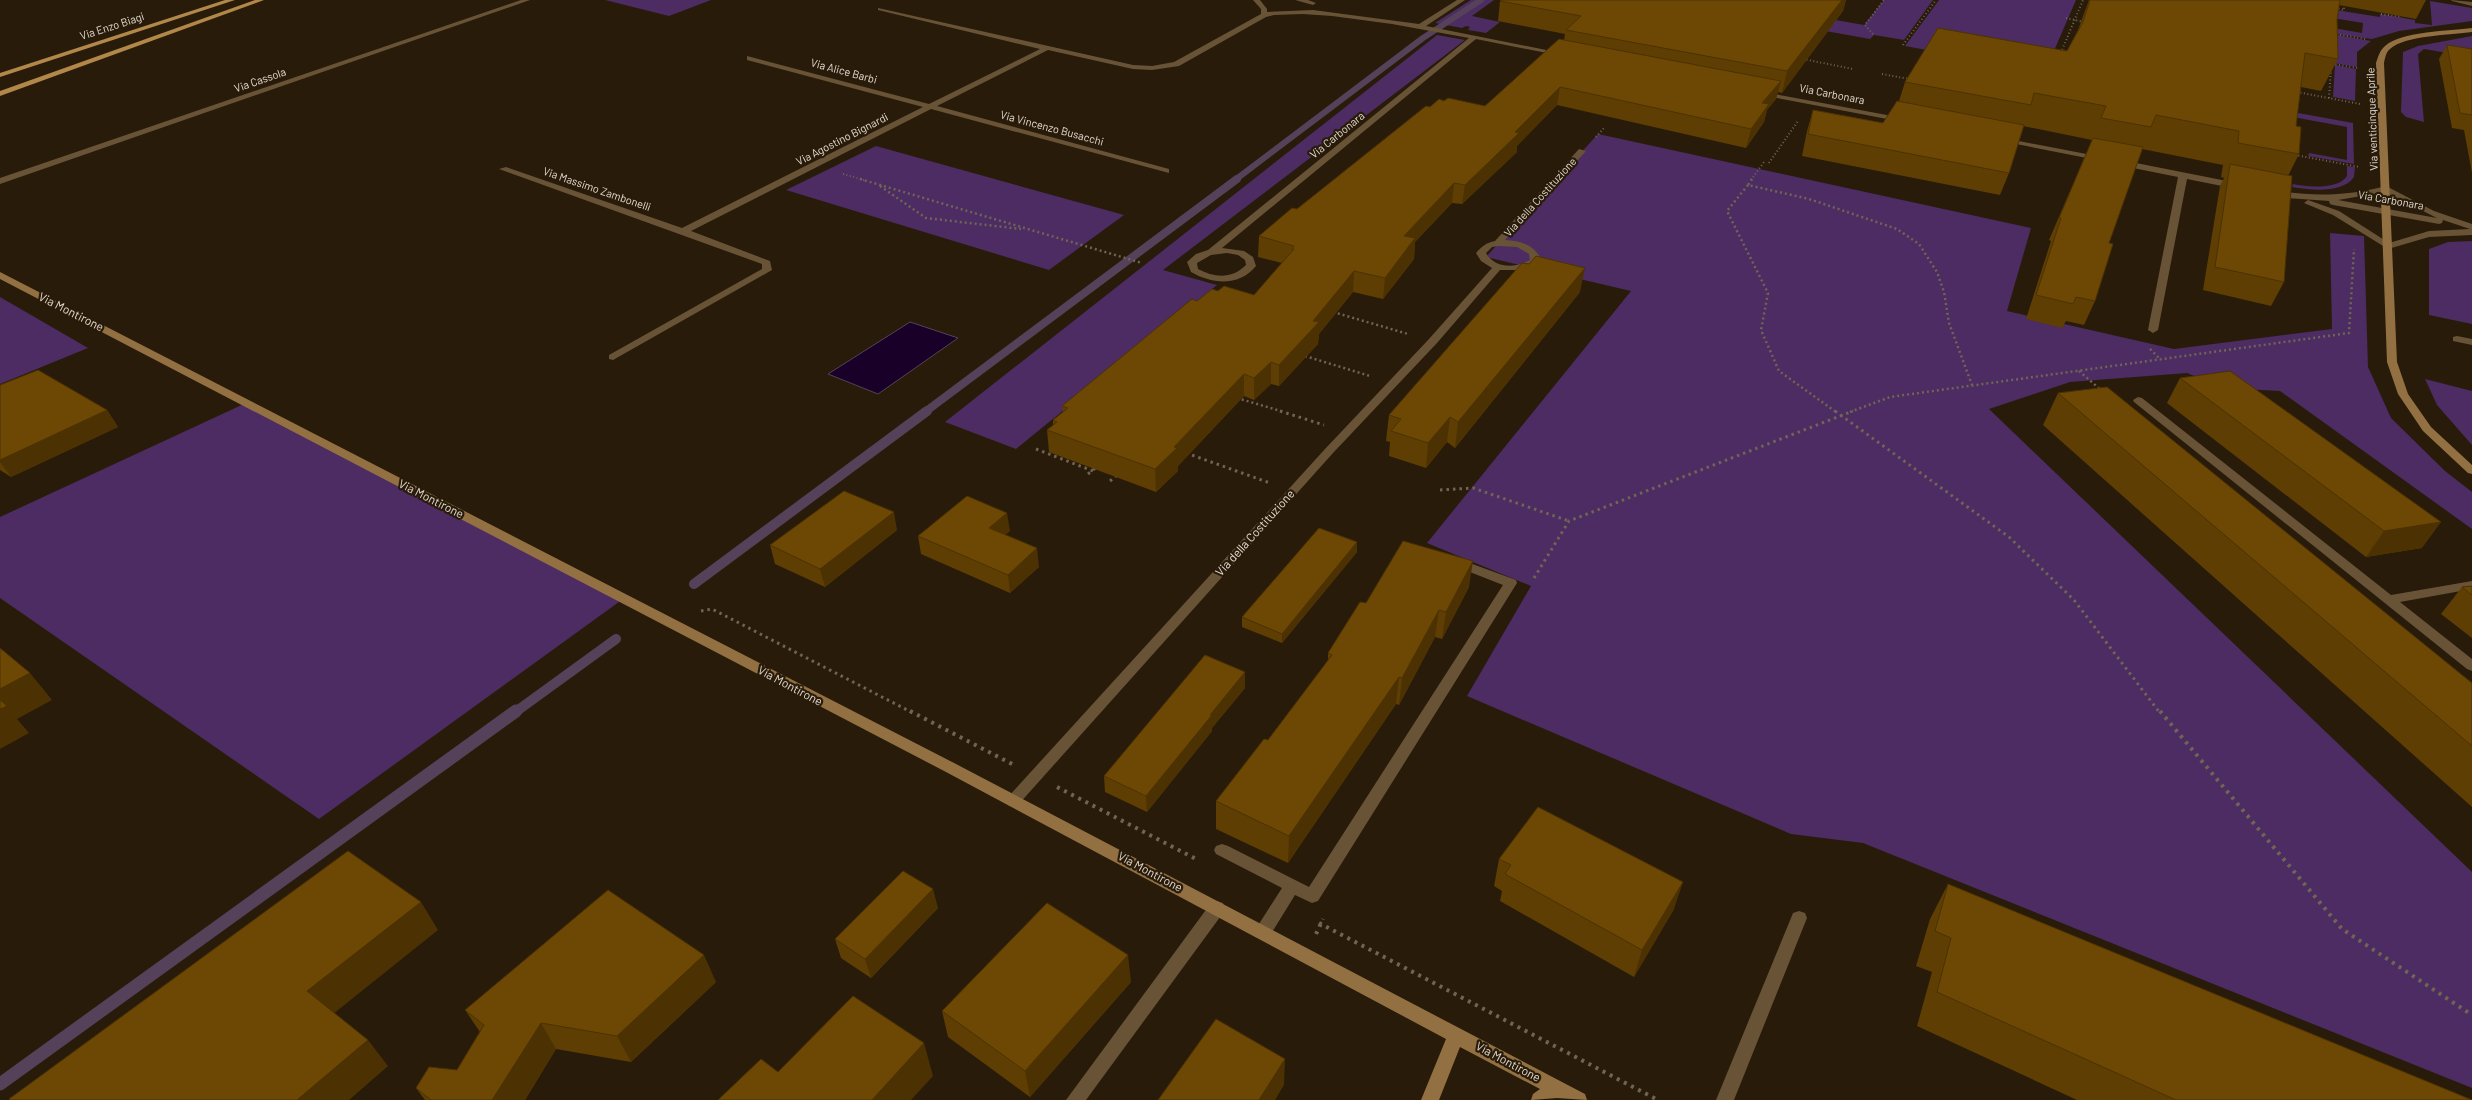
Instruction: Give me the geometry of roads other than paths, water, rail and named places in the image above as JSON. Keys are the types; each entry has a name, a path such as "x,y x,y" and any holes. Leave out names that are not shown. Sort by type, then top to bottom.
{"main road":[{"name":"Via Enzo Biagi","path":"0,74 232,0"},
{"path":"0,94 261,0"}],"street":[{"name":"Via Cassola","path":"0,181 527,0"},
{"path":"1256,0 1264,9 1264,14"},
{"path":"1298,0 1313,3"},
{"path":"1421,26 1462,0"},
{"path":"2456,0 2472,3"},
{"path":"880,9 1134,67 1165,67 1176,64 1264,14 1279,11 1309,12 1421,26 1567,55"},
{"name":"Via venticinque Aprile","path":"2472,30 2415,38 2390,45 2383,53 2380,63 2392,362 2403,394 2427,429 2472,471"},
{"name":"Via Carbonara","path":"1212,251 1227,250 1241,253 1250,259 1252,266 1246,273 1234,278 1218,279 1203,276 1194,270 1192,262 1199,255 1212,251 1416,87 1475,37"},
{"name":"Via Agostino Bignardi","path":"683,231 1047,48"},
{"name":"Via Alice Barbi","path":"750,58 932,106"},
{"name":"Via Carbonara","path":"1752,91 1909,122"},
{"name":"Via Vincenzo Busacchi","path":"932,106 1166,171"},
{"path":"1988,137 2246,187"},
{"name":"Via della Costituzione","path":"1498,243 1582,151"},
{"name":"Via Massimo Zambonelli","path":"503,168 683,231"},
{"path":"2153,330 2183,175"},
{"path":"2264,191 2313,199 2354,196 2386,189"},
{"name":"Via Carbonara","path":"2386,189 2431,213 2469,229"},
{"path":"2282,194 2322,207 2388,246 2412,236 2469,229"},
{"name":"Via Carbonara","path":"2313,199 2386,216"},
{"name":"Via Carbonara","path":"2322,207 2469,229"},
{"path":"614,356 767,270 768,263 683,231"},
{"name":"Via della Costituzione","path":"1498,243 1523,246 1530,249 1535,257 1534,261 1523,267 1498,266 1483,258 1481,253 1489,245 1498,243"},
{"name":"Via della Costituzione","path":"1013,801 1293,491 1433,341 1498,266"},
{"name":"Via Montirone","path":"0,275 1013,801 1578,1100"},
{"path":"2457,338 2472,342"},
{"path":"2138,400 2472,666"},
{"path":"1222,850 1312,896 1512,583 1438,555"},
{"path":"2387,600 2472,585"},
{"path":"1263,932 1292,886"},
{"path":"1075,1100 1217,908"},
{"path":"1726,1100 1799,918"},
{"path":"1430,1100 1456,1035"},
{"path":"1540,1100 1556,1088"}],"waterway":[{"path":"1235,180 1423,38 1481,0"},
{"path":"925,412 1237,179"},
{"path":"694,584 927,411"},
{"path":"514,713 616,639"},
{"path":"0,1084 516,711"}]}
